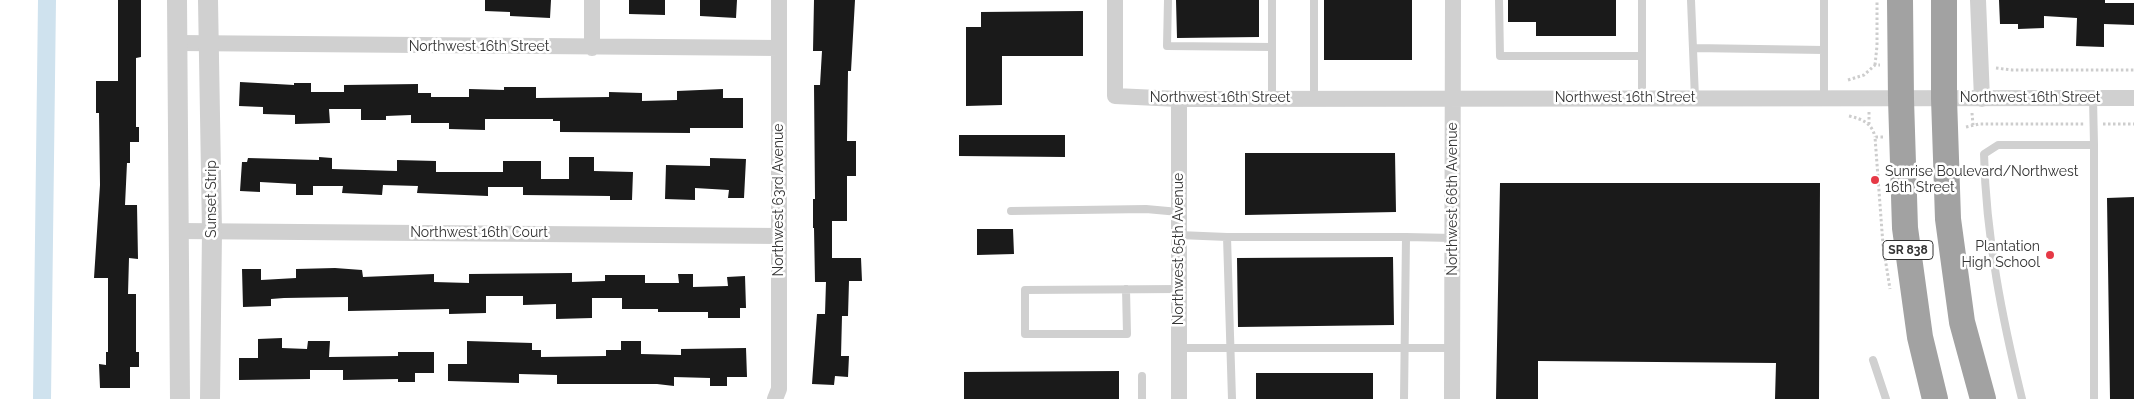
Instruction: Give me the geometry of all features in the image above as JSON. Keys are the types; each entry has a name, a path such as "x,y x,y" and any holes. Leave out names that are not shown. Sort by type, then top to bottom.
{"highway":[{"name":"SR 838","path":"1900,0 1905,228 1920,337 1935,399"},
{"name":"SR 838","path":"1944,0 1944,98 1948,219 1962,322 1983,399"},
{"path":"1926,356 1947,399"}],"street":[{"path":"177,0 179,43 180,399"},
{"name":"Sunset Strip","path":"208,0 212,232 210,399"},
{"path":"592,0 592,48"},
{"name":"Northwest 63rd Avenue","path":"775,399 779,389 779,0"},
{"name":"Northwest 16th Street","path":"1115,0 1115,96 1179,99 1453,97 2134,98"},
{"name":"Northwest 66th Avenue","path":"1452,399 1454,0"},
{"path":"1978,0 1982,99"},
{"name":"Northwest 16th Street","path":"179,43 592,48 779,48"},
{"name":"Northwest 65th Avenue","path":"1179,99 1179,399"},
{"name":"Northwest 16th Court","path":"180,231 779,236"}],"lane":[{"path":"1168,0 1167,46 1272,47"},
{"path":"1272,0 1272,98"},
{"path":"1314,0 1314,98"},
{"path":"1499,0 1500,56 1642,56"},
{"path":"1642,0 1642,98"},
{"path":"1691,0 1695,98"},
{"path":"1824,0 1824,98"},
{"path":"1693,48 1824,50"},
{"path":"2093,98 2094,399"},
{"path":"2022,399 1999,302 1991,252 1985,198 1984,154 1998,145 2094,145"},
{"path":"1011,210 1146,209 1179,212"},
{"path":"1179,235 1453,238"},
{"path":"1227,237 1232,349 1232,399"},
{"path":"1404,399 1406,237"},
{"path":"1126,289 1127,334 1025,334 1025,290 1126,289 1179,289"},
{"path":"1179,348 1452,348"},
{"path":"1873,360 1886,399"},
{"path":"1142,376 1142,399"}],"path":[{"path":"1875,65 1877,0"},
{"path":"2012,70 2134,70"},
{"path":"1849,116 1866,122 1871,126 1875,137"},
{"path":"1961,131 1964,128 1979,124 2134,124"}],"building":[{"path":"118,0 141,0 141,57 136,58 136,127 139,127 139,142 130,142 130,163 127,163 125,205 137,205 138,259 129,258 128,294 136,294 136,352 139,352 139,367 130,367 130,388 100,388 99,364 106,365 106,352 108,352 108,278 94,278 100,185 99,113 96,113 96,81 118,81"},
{"path":"485,0 551,0 550,18 510,16 510,12 485,11"},
{"path":"629,0 665,0 665,15 629,14"},
{"path":"700,0 737,0 736,18 700,16"},
{"path":"814,0 855,0 851,71 848,71 847,141 856,141 856,176 847,176 847,221 832,221 832,258 861,258 862,281 849,281 848,316 842,316 841,356 849,356 848,377 835,376 834,385 812,384 817,314 825,314 826,282 815,282 813,228 813,199 815,199 814,85 820,85 822,51 813,51"},
{"path":"1176,0 1259,0 1259,37 1177,38"},
{"path":"1324,0 1412,0 1412,60 1324,60"},
{"path":"1508,0 1616,0 1616,36 1536,36 1536,22 1508,22"},
{"path":"1999,0 2105,0 2105,3 2134,3 2134,25 2104,24 2104,47 2076,46 2077,18 2044,16 2044,28 2018,29 2018,24 2000,24"},
{"path":"1083,11 1083,56 1002,56 1002,105 966,106 966,27 981,27 981,12"},
{"path":"240,82 294,85 294,83 311,83 311,92 344,92 344,85 418,84 418,93 431,93 431,97 469,97 469,89 504,90 504,87 536,87 536,98 609,97 609,92 642,93 642,101 677,100 677,91 723,89 723,98 743,98 743,128 690,128 690,133 560,132 560,121 553,121 553,119 485,119 485,130 449,129 449,123 411,123 411,115 386,116 386,120 361,120 361,109 329,109 330,123 295,124 295,115 263,114 263,107 239,106"},
{"path":"959,135 1065,135 1065,157 959,156"},
{"path":"1245,153 1395,153 1396,212 1245,215"},
{"path":"319,157 332,158 332,169 397,171 397,160 436,161 436,172 503,172 503,161 541,161 541,179 569,179 569,157 594,157 594,171 633,172 632,200 610,200 610,196 523,195 523,187 488,187 488,196 417,193 418,186 383,185 382,195 342,193 343,186 313,186 313,195 296,195 296,184 260,182 260,192 240,191 242,162 247,162 248,158 319,160"},
{"path":"710,158 746,159 744,198 728,198 729,190 695,188 695,200 665,199 666,165 710,166"},
{"path":"1500,183 1820,183 1819,399 1775,399 1776,363 1538,361 1538,399 1496,399"},
{"path":"2134,197 2134,399 2110,399 2107,198"},
{"path":"977,229 1013,229 1014,254 977,255"},
{"path":"1393,257 1394,325 1238,327 1237,258"},
{"path":"335,268 362,270 363,277 434,274 434,282 469,283 469,274 572,273 572,282 605,281 605,275 645,275 645,283 679,283 678,274 693,274 693,287 728,286 727,277 745,276 746,308 740,308 740,318 708,318 708,312 658,312 658,309 622,309 622,298 592,298 592,318 556,319 556,304 523,305 523,296 486,296 486,313 449,314 449,309 348,311 348,297 271,299 271,306 243,307 242,269 261,269 261,280 296,278 296,269"},
{"path":"282,338 282,348 307,349 308,341 330,341 329,357 398,356 398,352 434,352 434,373 415,373 415,382 398,382 398,379 343,380 343,370 310,370 310,379 239,380 239,358 258,358 258,339"},
{"path":"467,341 532,343 532,350 541,350 541,357 606,356 606,350 621,350 621,341 641,341 641,354 681,355 681,349 746,348 747,377 727,377 727,386 710,386 710,378 674,377 674,386 657,384 557,384 557,375 519,374 519,383 448,381 448,364 467,364"},
{"path":"1119,371 1119,399 964,399 964,372"},
{"path":"1256,373 1373,373 1373,399 1256,399"}],"waterway":[{"path":"42,399 47,0"}],"place":[{"name":"Sunrise Boulevard/Northwest 16th Street","path":"1875,180"},
{"name":"Plantation High School","path":"2050,255"}]}
